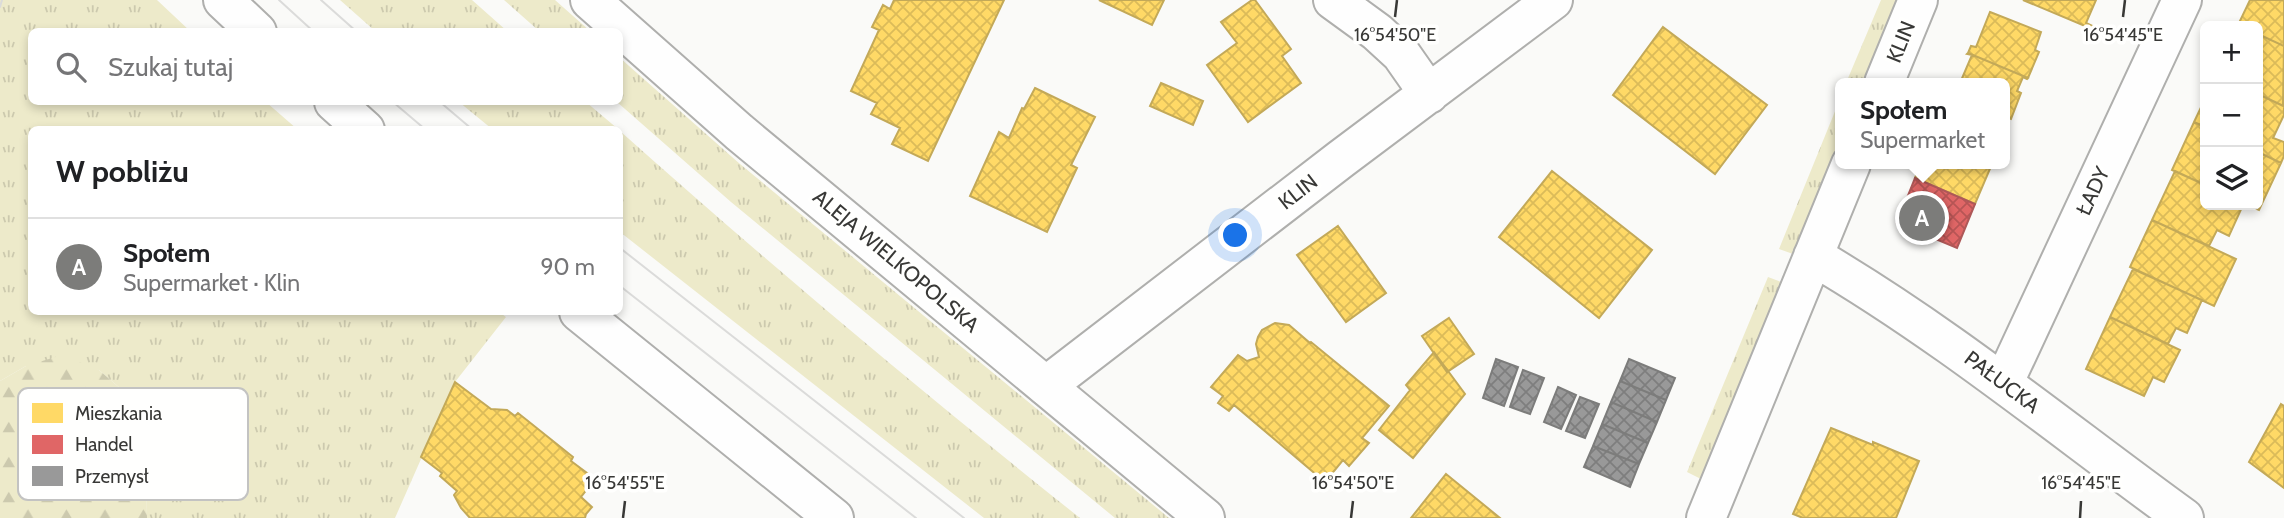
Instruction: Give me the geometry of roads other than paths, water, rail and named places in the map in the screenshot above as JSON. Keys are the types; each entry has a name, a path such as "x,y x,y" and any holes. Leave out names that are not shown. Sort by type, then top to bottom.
{"street":[{"path":"223,0 253,28"},
{"name":"ALEJA WIELKOPOLSKA","path":"590,0 622,28"},
{"path":"1333,0 1377,32 1401,54 1429,94"},
{"name":"KLIN","path":"1046,386 1553,0"},
{"name":"KLIN","path":"1886,78 1918,0"},
{"name":"ŁADY","path":"2004,382 2182,0"},
{"name":"ALEJA WIELKOPOLSKA","path":"623,29 739,132 1205,518"},
{"path":"337,105 361,126"},
{"path":"1706,518 1849,169"},
{"name":"PAŁUCKA","path":"1813,256 1911,318 2004,382 2184,518"},
{"path":"583,315 834,518"}],"tram line":[{"path":"0,7 2,0"},
{"path":"279,0 310,28"},
{"path":"321,0 352,28"},
{"path":"397,105 421,126"},
{"path":"444,105 468,126"},
{"path":"623,250 964,518"},
{"path":"623,288 916,518"}],"place":[{"name":"Społem","path":"1922,218"}]}
